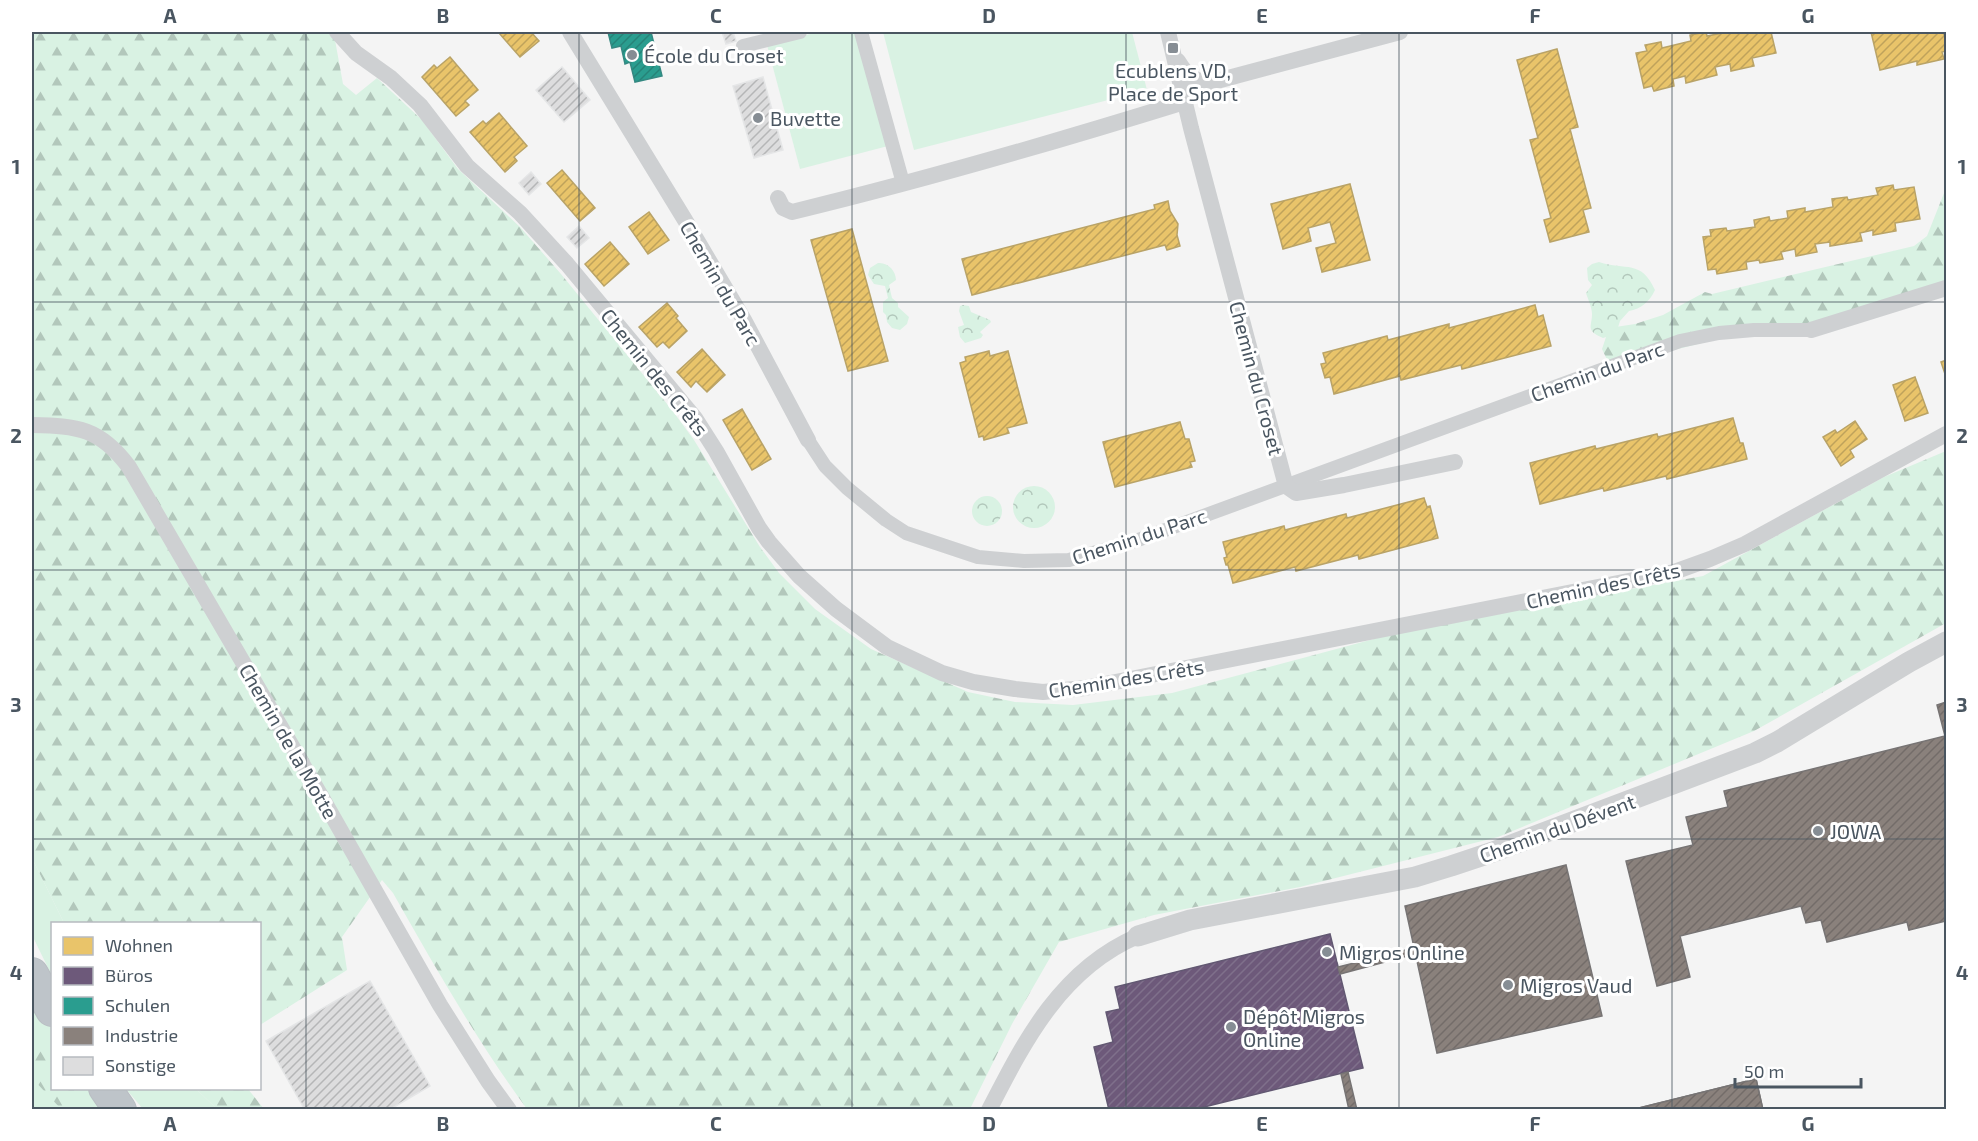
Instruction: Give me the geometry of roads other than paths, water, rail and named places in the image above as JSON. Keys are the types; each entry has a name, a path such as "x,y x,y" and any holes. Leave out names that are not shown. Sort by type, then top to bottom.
{"highway":[{"path":"32,974 51,1008"},
{"path":"106,1090 120,1110"}],"street":[{"name":"Chemin des Crêts","path":"337,32 356,52 391,78 415,100 466,166 520,213 581,281 687,407 716,452 759,528 799,576 836,609 887,646 942,673 973,682 1043,692 1085,688 1674,572 1745,544 1947,434"},
{"name":"Chemin du Parc","path":"570,32 744,320 808,440 825,466 847,488 906,533 978,557 1024,561 1069,560 1138,540 1680,341 1719,333 1754,330 1811,330"},
{"path":"743,46 800,32"},
{"path":"861,32 903,183"},
{"name":"Chemin du Croset","path":"1168,32 1176,58 1184,102 1286,486"},
{"path":"1176,58 1184,71 1197,81 1214,82 1400,32"},
{"path":"778,198 783,208 792,212 1135,118 1184,102"},
{"path":"1811,330 1947,288"},
{"name":"Chemin de la Motte","path":"32,425 88,431 111,445 129,467 440,1005 509,1110"},
{"path":"1286,486 1296,493 1455,462"},
{"name":"Chemin du Dévent","path":"1138,936 1190,920 1415,877 1493,852 1755,753 1947,642"},
{"path":"988,1110 1030,1033 1056,998 1102,956 1138,936"}],"place":[{"name":"Ecublens VD, Place de Sport","path":"1173,48"},
{"name":"École du Croset","path":"632,55"},
{"name":"Buvette","path":"758,118"},
{"name":"JOWA","path":"1818,831"},
{"name":"Migros Online","path":"1327,952"},
{"name":"Migros Vaud","path":"1508,985"},
{"name":"Dépôt Migros Online","path":"1231,1027"}]}
